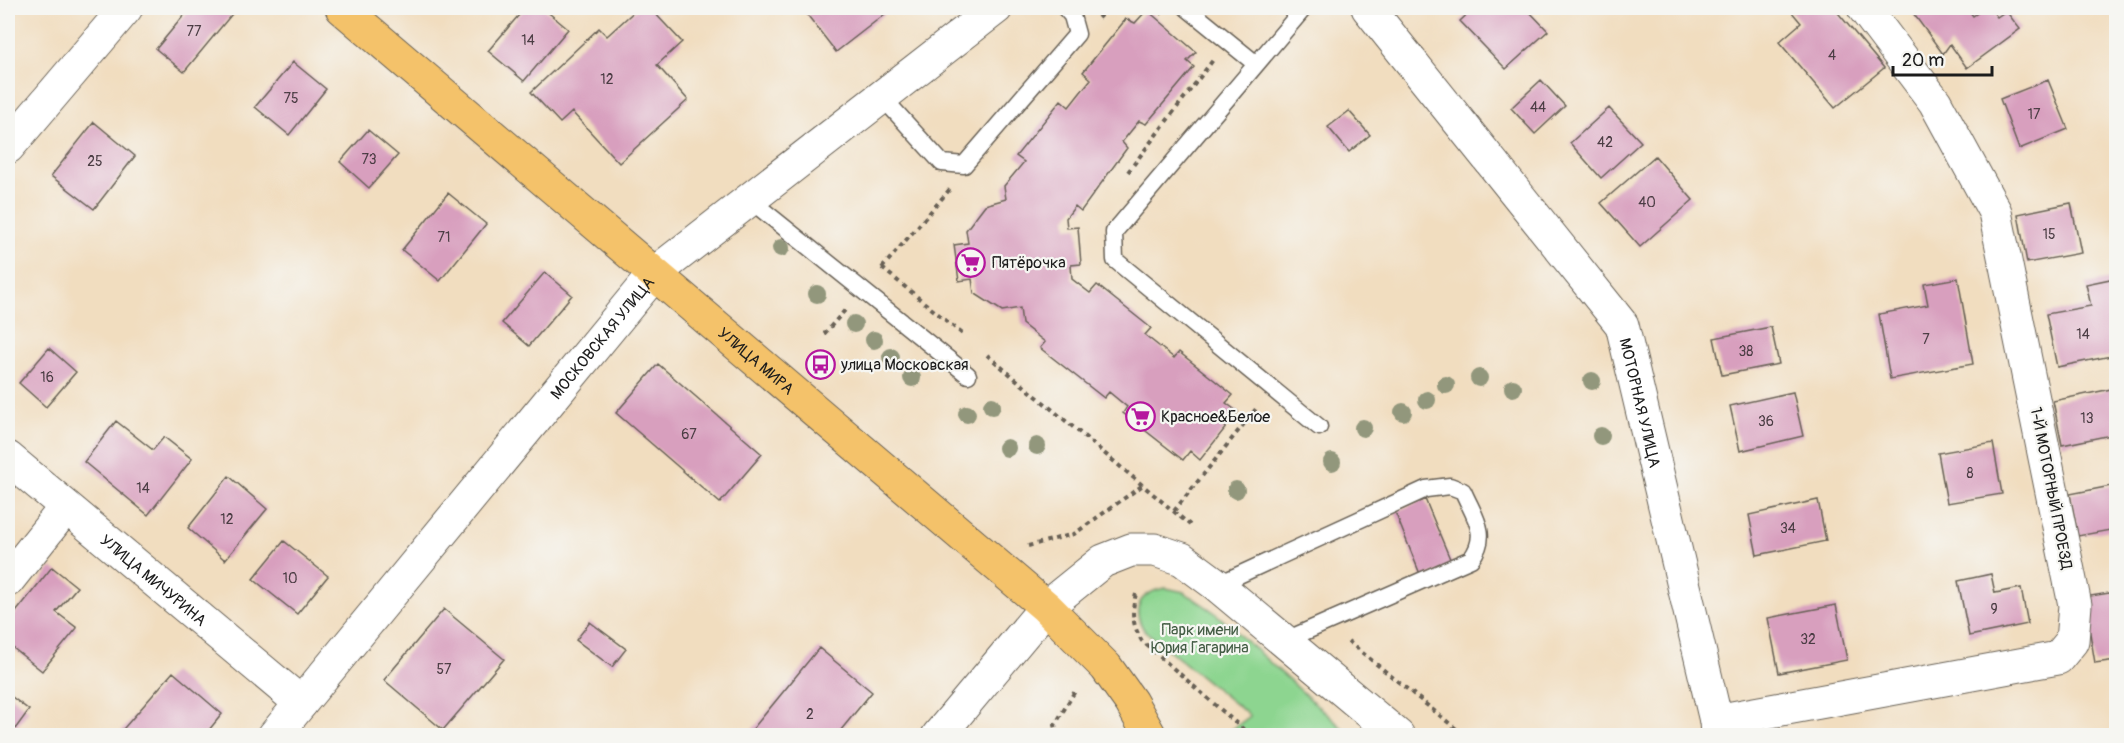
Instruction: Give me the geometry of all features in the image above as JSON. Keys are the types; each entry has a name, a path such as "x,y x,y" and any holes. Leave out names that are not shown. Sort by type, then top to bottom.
{"main road":[{"name":"УЛИЦА МИРА","path":"342,8 1046,607 1106,667 1131,702 1150,735"}],"street":[{"path":"8,147 126,8"},
{"name":"МОСКОВСКАЯ УЛИЦА","path":"274,735 655,273 996,8"},
{"name":"МОТОРНАЯ УЛИЦА","path":"1368,8 1622,325 1716,728"},
{"name":"1-Й МОТОРНЫЙ ПРОЕЗД","path":"1716,728 2058,658 2072,641 2075,605 1995,212 1935,102 1864,8"},
{"name":"УЛИЦА МИЧУРИНА","path":"8,458 301,703"},
{"path":"8,580 66,507"},
{"path":"938,735 1046,607 1103,561 1131,550 1155,550 1182,559 1286,640 1398,735"}],"lane":[{"path":"882,97 942,163 964,165 1077,34 1072,16 1065,8"},
{"path":"1187,8 1257,64"},
{"path":"1304,8 1114,232 1115,260 1319,427"},
{"path":"750,200 968,375"},
{"path":"1217,585 1426,489 1450,486 1463,491 1481,533 1480,548 1471,559 1286,640"}],"path":[{"path":"1155,8 1172,22"},
{"path":"1125,177 1214,58 1206,51"},
{"path":"882,268 972,343"},
{"path":"981,350 1192,526"},
{"path":"1174,511 1260,404"},
{"path":"1027,546 1074,534 1143,485"},
{"path":"1136,594 1132,610 1134,627 1142,641 1251,735"},
{"path":"1325,623 1465,735"},
{"path":"1058,735 1055,725 1075,691"}],"green space":[{"name":"Парк имени Юрия Гагарина","path":"1166,588 1184,592 1214,612 1350,735 1225,735 1250,716 1144,630 1140,622 1138,608 1140,602 1150,593"}],"building":[{"path":"190,8 224,8 232,14 184,72 156,49"},
{"path":"525,8 546,8 544,9 568,29 524,81 488,51"},
{"path":"638,8 650,8 682,42 657,65 688,100 619,163 572,112 560,123 531,92 599,28 607,36"},
{"path":"802,8 880,8 885,14 836,52"},
{"path":"1474,8 1526,8 1548,31 1506,69 1460,21"},
{"path":"1795,8 1834,8 1884,68 1835,108 1779,42 1801,23 1791,11"},
{"path":"1967,8 1973,16 1985,8 1990,8 1997,17 2006,11 2020,29 1967,68 1950,44 1943,54 1910,9"},
{"path":"1147,10 1196,52 1187,61 1194,67 1146,124 1139,121 1122,142 1127,148 1081,211 1075,206 1066,218 1067,228 1078,227 1081,264 1071,265 1072,279 1090,293 1097,285 1151,328 1145,335 1174,358 1179,352 1233,395 1226,403 1238,412 1200,460 1190,451 1183,460 1123,413 1127,407 1109,392 1104,398 1040,348 1045,342 1022,324 1020,308 1002,311 974,293 972,279 959,281 954,245 968,243 966,230 985,205 1006,199 1004,186 1024,162 1016,156 1061,100 1069,107 1091,79 1083,72 1126,19 1135,23"},
{"path":"293,62 326,89 289,135 255,107"},
{"path":"1541,80 1565,106 1535,134 1511,108"},
{"path":"2048,80 2068,129 2019,149 2000,99"},
{"path":"1609,108 1641,142 1601,178 1570,143"},
{"path":"1349,111 1370,135 1349,152 1328,127"},
{"path":"94,122 135,156 94,209 51,176"},
{"path":"368,130 398,155 369,188 340,162"},
{"path":"1655,156 1693,200 1640,247 1601,203"},
{"path":"448,193 486,224 440,281 402,250"},
{"path":"2071,203 2081,253 2027,263 2018,214"},
{"path":"545,272 572,295 529,346 502,323"},
{"path":"1958,278 1973,364 1890,379 1879,314 1928,305 1924,284"},
{"path":"2115,278 2116,355 2057,367 2046,314 2091,306 2086,284"},
{"path":"8,281 14,286 8,293"},
{"path":"1771,327 1779,364 1722,375 1714,338"},
{"path":"49,348 76,372 46,407 19,383"},
{"path":"658,364 762,454 720,503 616,413"},
{"path":"2116,388 2116,434 2062,445 2053,401"},
{"path":"1793,392 1803,436 1740,451 1730,406"},
{"path":"116,421 153,450 164,437 192,459 148,515 84,462"},
{"path":"1993,443 2002,494 1947,503 1938,453"},
{"path":"229,476 267,509 225,560 188,528"},
{"path":"2116,485 2116,529 2078,536 2070,494"},
{"path":"1425,499 1453,566 1422,579 1395,512"},
{"path":"1818,500 1826,541 1757,555 1749,515"},
{"path":"284,541 328,576 297,614 253,579"},
{"path":"52,567 77,587 56,612 77,628 42,671 8,644 8,622"},
{"path":"1991,574 1995,593 2021,588 2028,624 1969,636 1958,581"},
{"path":"2116,592 2116,660 2095,663 2084,597"},
{"path":"1836,605 1847,660 1779,673 1768,618"},
{"path":"444,609 504,659 443,730 384,680"},
{"path":"590,622 626,649 612,667 576,640"},
{"path":"819,648 872,692 836,736 747,736"},
{"path":"173,672 222,714 204,736 117,736"},
{"path":"8,694 29,710 10,736 8,736"}],"place":[{"name":"Пятёрочка","path":"971,262"},
{"name":"улица Московская","path":"820,364"},
{"name":"Красное&Белое","path":"1140,416"}]}
